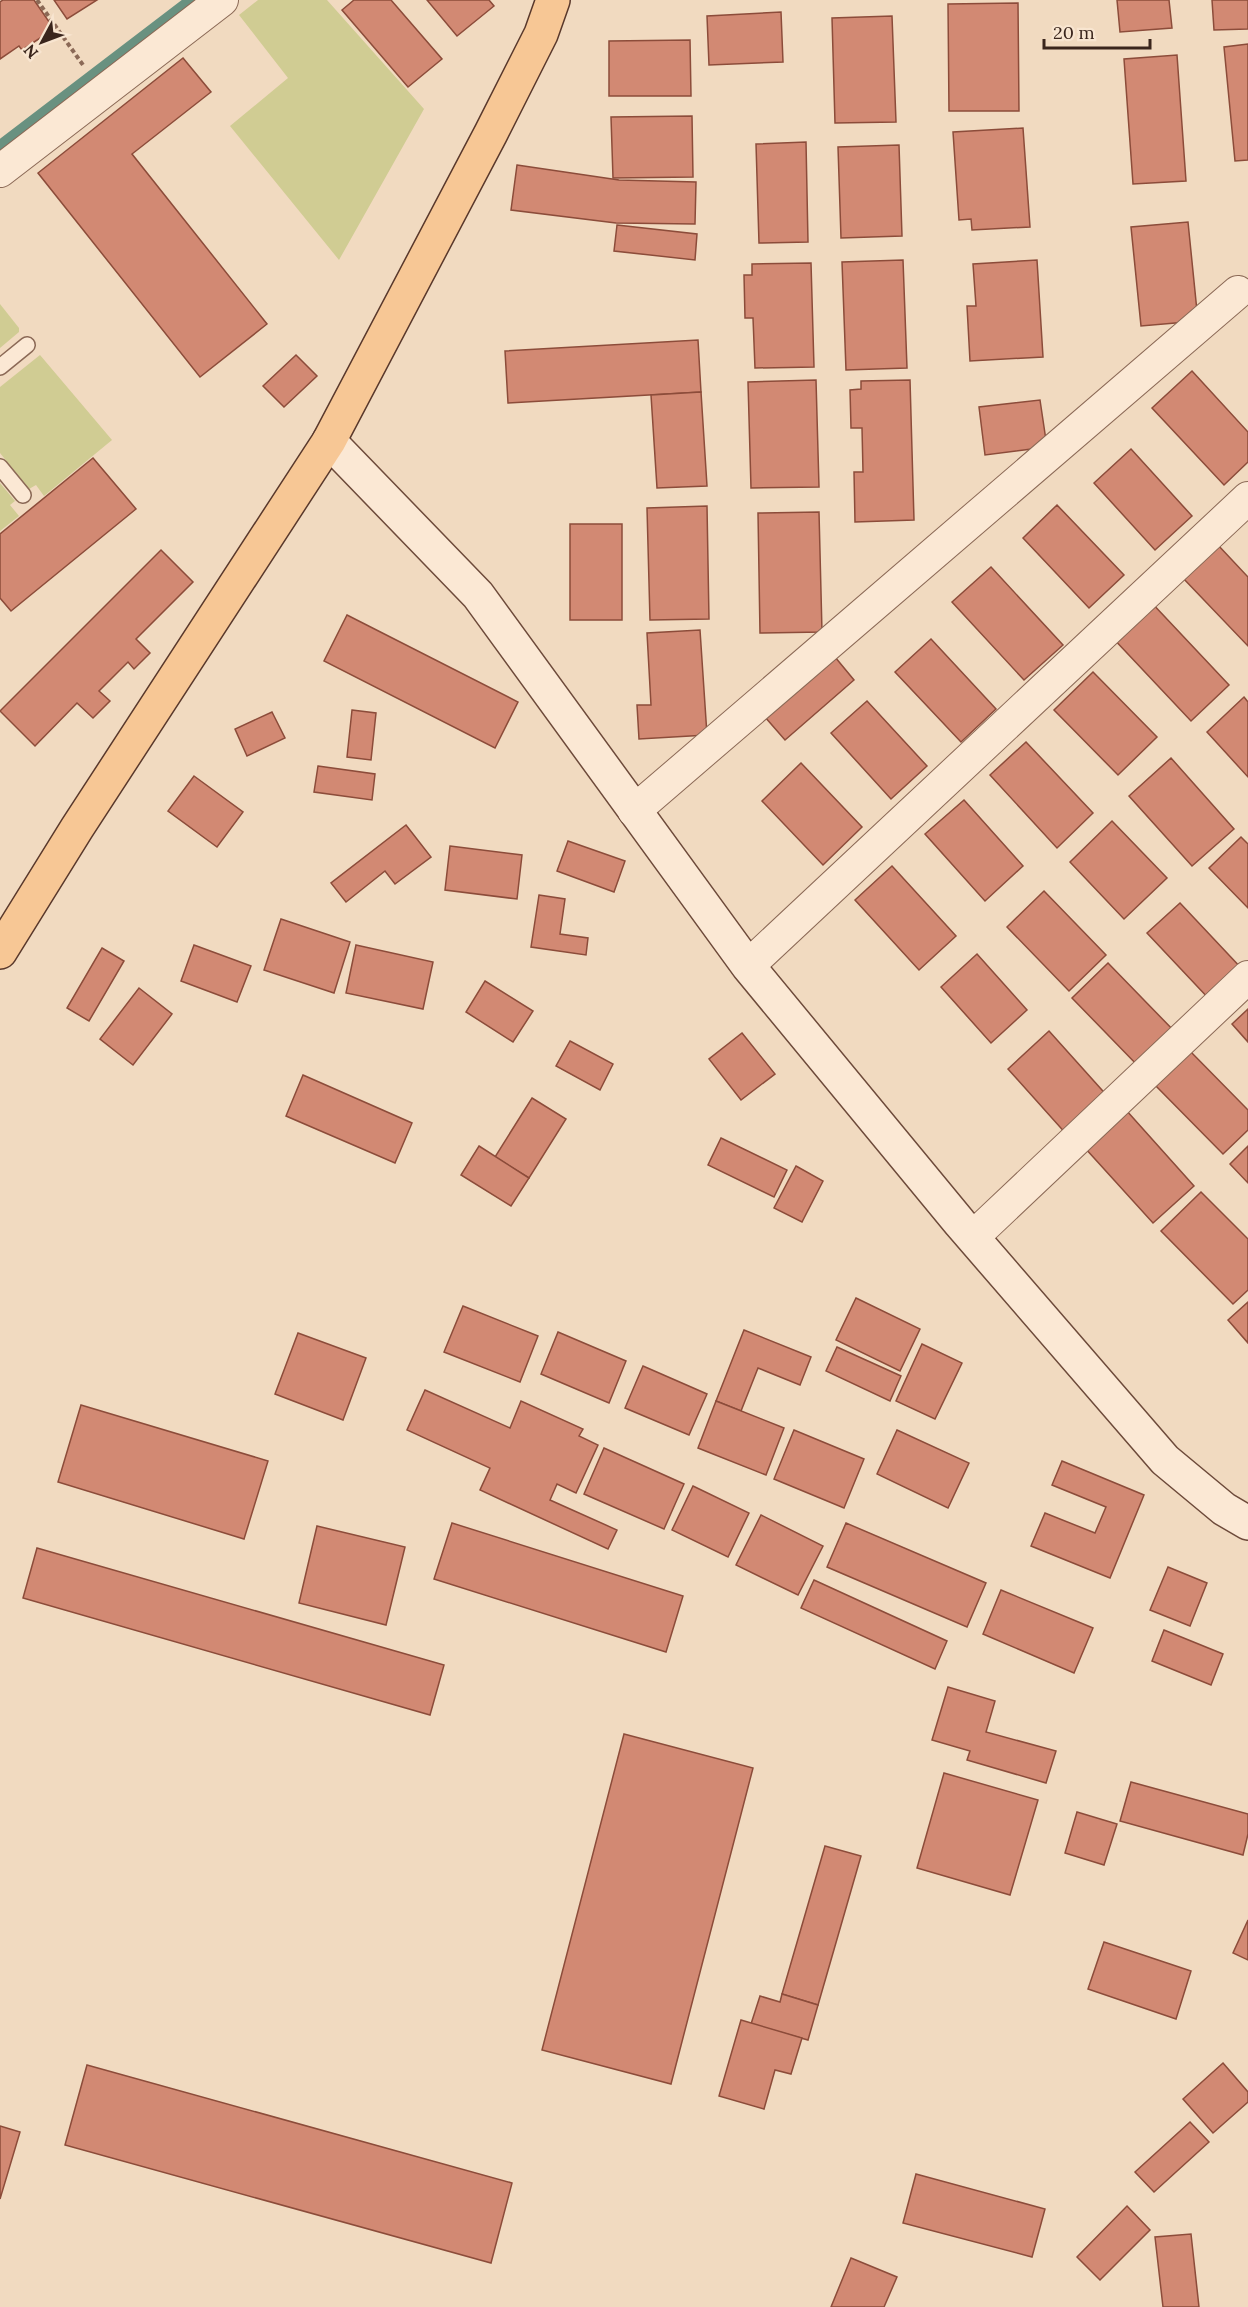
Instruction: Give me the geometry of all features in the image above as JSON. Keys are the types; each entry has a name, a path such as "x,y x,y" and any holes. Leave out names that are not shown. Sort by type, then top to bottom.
{"main road":[{"path":"0,952 329,441 491,133 541,34 553,0"},
{"path":"329,441 478,595 748,966 973,1237 1165,1460 1224,1509 1248,1523"}],"street":[{"path":"0,171 222,0"},
{"path":"634,810 1238,292"},
{"path":"748,966 1248,498"},
{"path":"973,1237 1248,977"}],"lane":[{"path":"0,368 27,345"},
{"path":"0,467 23,495"}],"path":[{"path":"37,0 82,64"}],"shaded area":[{"path":"258,0 327,0 424,109 339,260 230,126 288,78 239,15"},
{"path":"0,304 19,328 19,332 0,348"},
{"path":"40,355 112,440 44,496 36,485 29,489 0,453 0,387"},
{"path":"0,483 15,501 10,505 19,516 0,531"}],"building":[{"path":"3,0 34,0 54,29 22,50 19,46 0,59 0,2"},
{"path":"54,0 97,0 67,19"},
{"path":"354,0 391,0 442,59 408,87 342,10"},
{"path":"427,0 489,0 494,6 457,36"},
{"path":"1117,0 1169,0 1172,28 1120,32"},
{"path":"1212,0 1248,0 1248,29 1214,30"},
{"path":"1018,3 1019,111 949,111 948,4"},
{"path":"781,12 783,62 709,65 707,16"},
{"path":"892,16 896,122 835,123 832,18"},
{"path":"690,40 691,96 609,96 609,41"},
{"path":"1248,44 1248,160 1235,161 1224,47"},
{"path":"1177,55 1186,181 1133,184 1124,59"},
{"path":"183,58 211,92 132,154 267,324 200,377 38,173"},
{"path":"692,116 693,177 613,178 611,117"},
{"path":"1023,128 1030,227 972,230 971,219 959,220 953,132"},
{"path":"806,142 808,242 759,243 756,144"},
{"path":"899,145 902,236 841,238 838,147"},
{"path":"517,165 619,180 696,182 695,224 616,223 511,210"},
{"path":"1188,222 1198,321 1141,326 1131,227"},
{"path":"617,225 697,234 695,260 614,251"},
{"path":"903,260 907,368 846,370 842,262"},
{"path":"1037,260 1043,357 970,361 967,306 976,306 973,264"},
{"path":"811,263 814,367 755,368 753,318 745,318 744,275 752,275 752,264"},
{"path":"698,340 701,392 508,403 505,351"},
{"path":"296,355 317,376 284,407 263,386"},
{"path":"1192,371 1248,432 1248,462 1224,485 1152,408"},
{"path":"816,380 819,487 751,488 748,382"},
{"path":"910,380 914,520 855,522 854,472 863,472 862,428 851,428 850,390 861,389 861,381"},
{"path":"701,392 707,486 657,488 651,395"},
{"path":"1040,400 1047,447 985,455 979,407"},
{"path":"1131,449 1192,516 1155,550 1094,483"},
{"path":"93,458 136,509 11,611 0,598 0,534"},
{"path":"1057,505 1124,575 1089,608 1023,538"},
{"path":"707,506 709,619 650,620 647,508"},
{"path":"819,512 822,632 760,633 758,513"},
{"path":"570,524 622,524 622,620 570,620"},
{"path":"1217,544 1248,577 1248,646 1182,577"},
{"path":"161,550 193,582 136,639 150,653 134,669 128,662 99,691 110,701 93,718 77,703 35,746 0,711"},
{"path":"991,567 1063,645 1024,680 952,602"},
{"path":"1149,600 1229,685 1191,721 1111,636"},
{"path":"347,615 518,702 495,748 324,661"},
{"path":"700,630 707,735 639,739 637,705 651,705 647,633"},
{"path":"931,639 996,709 961,742 895,672"},
{"path":"835,657 854,680 785,740 765,717"},
{"path":"1093,672 1157,737 1118,775 1054,710"},
{"path":"1244,697 1248,702 1248,777 1207,732"},
{"path":"867,701 927,766 891,799 831,733"},
{"path":"352,710 376,713 371,760 347,757"},
{"path":"272,712 285,738 247,756 235,729"},
{"path":"1026,742 1093,813 1057,848 990,775"},
{"path":"1171,758 1234,829 1192,866 1129,796"},
{"path":"801,763 862,827 823,865 762,801"},
{"path":"318,766 375,774 372,800 314,792"},
{"path":"194,776 243,812 217,847 168,811"},
{"path":"964,800 1023,866 985,901 925,834"},
{"path":"1112,821 1167,878 1124,919 1070,862"},
{"path":"406,825 431,857 395,884 385,871 346,902 331,883"},
{"path":"1241,837 1248,844 1248,908 1209,868"},
{"path":"568,841 625,861 614,892 557,871"},
{"path":"450,846 522,855 517,899 445,890"},
{"path":"892,866 956,936 919,970 855,900"},
{"path":"1044,891 1106,955 1069,991 1007,927"},
{"path":"539,895 565,899 560,934 588,938 586,955 531,947"},
{"path":"1180,903 1243,970 1211,1001 1147,933"},
{"path":"281,919 350,942 334,993 264,970"},
{"path":"194,945 251,966 237,1002 181,981"},
{"path":"356,945 433,962 423,1009 346,993"},
{"path":"102,948 124,961 89,1021 67,1008"},
{"path":"977,954 1027,1010 991,1043 941,987"},
{"path":"1108,963 1177,1034 1141,1069 1072,998"},
{"path":"485,981 533,1011 513,1042 466,1012"},
{"path":"139,988 172,1014 133,1065 100,1039"},
{"path":"1248,1009 1248,1042 1232,1024"},
{"path":"1049,1031 1110,1099 1068,1136 1008,1069"},
{"path":"742,1033 775,1074 741,1100 709,1059"},
{"path":"570,1041 613,1064 600,1090 556,1066"},
{"path":"1189,1050 1248,1110 1248,1130 1223,1154 1154,1084"},
{"path":"303,1075 412,1123 395,1163 286,1116"},
{"path":"532,1098 566,1119 529,1178 495,1157"},
{"path":"1126,1110 1194,1186 1153,1223 1085,1148"},
{"path":"721,1138 787,1170 774,1197 708,1165"},
{"path":"479,1146 529,1178 511,1206 461,1175"},
{"path":"1248,1146 1248,1183 1230,1164"},
{"path":"796,1166 823,1181 802,1222 774,1208"},
{"path":"1201,1192 1248,1239 1248,1290 1233,1304 1161,1231"},
{"path":"856,1298 920,1329 900,1371 836,1340"},
{"path":"1248,1302 1248,1343 1228,1320"},
{"path":"463,1306 538,1336 520,1382 444,1352"},
{"path":"744,1330 811,1357 800,1385 758,1368 741,1411 716,1401"},
{"path":"558,1332 626,1361 609,1403 541,1374"},
{"path":"298,1333 366,1358 343,1420 275,1394"},
{"path":"922,1344 962,1363 935,1419 896,1401"},
{"path":"837,1347 901,1376 890,1401 826,1371"},
{"path":"643,1366 707,1394 689,1435 625,1408"},
{"path":"425,1390 510,1428 521,1401 583,1429 579,1436 598,1445 576,1493 557,1484 550,1500 617,1530 608,1549 480,1490 490,1468 407,1430"},
{"path":"716,1401 784,1428 766,1475 698,1448"},
{"path":"81,1405 268,1461 244,1539 58,1482"},
{"path":"794,1430 864,1459 844,1508 774,1479"},
{"path":"897,1430 969,1463 948,1508 877,1474"},
{"path":"604,1448 684,1484 664,1529 584,1494"},
{"path":"1062,1461 1144,1495 1110,1578 1031,1546 1045,1513 1095,1533 1106,1507 1052,1485"},
{"path":"693,1486 749,1513 728,1557 672,1530"},
{"path":"761,1515 823,1546 798,1595 736,1565"},
{"path":"452,1523 683,1596 666,1652 434,1579"},
{"path":"846,1523 986,1583 967,1627 827,1567"},
{"path":"317,1526 405,1547 386,1625 299,1603"},
{"path":"37,1548 444,1665 430,1715 23,1598"},
{"path":"1168,1567 1207,1583 1190,1626 1150,1610"},
{"path":"814,1580 947,1641 935,1669 801,1608"},
{"path":"1001,1590 1093,1628 1074,1673 983,1634"},
{"path":"1164,1630 1223,1654 1211,1685 1152,1661"},
{"path":"948,1687 995,1701 986,1732 1056,1751 1046,1783 967,1760 970,1751 932,1740"},
{"path":"624,1734 753,1768 671,2084 542,2050"},
{"path":"944,1773 1038,1800 1010,1895 917,1868"},
{"path":"1131,1782 1248,1814 1248,1834 1243,1855 1120,1821"},
{"path":"1077,1812 1117,1824 1104,1865 1065,1853"},
{"path":"825,1846 861,1856 818,2005 782,1994"},
{"path":"1248,1920 1248,1960 1233,1953"},
{"path":"1104,1942 1191,1971 1176,2019 1088,1989"},
{"path":"782,1994 818,2005 808,2040 751,2024 760,1996 780,2002"},
{"path":"741,2020 802,2038 791,2074 775,2070 764,2109 719,2096"},
{"path":"1223,2063 1248,2092 1248,2102 1213,2133 1183,2099"},
{"path":"87,2065 512,2183 491,2263 65,2145"},
{"path":"1190,2122 1209,2142 1154,2192 1135,2172"},
{"path":"0,2126 20,2132 0,2199"},
{"path":"916,2174 1045,2209 1032,2257 903,2223"},
{"path":"1127,2206 1150,2230 1100,2280 1077,2257"},
{"path":"1191,2234 1199,2307 1163,2307 1155,2237"},
{"path":"851,2258 897,2277 884,2307 831,2307"}],"waterway":[{"path":"0,145 190,0"}]}
